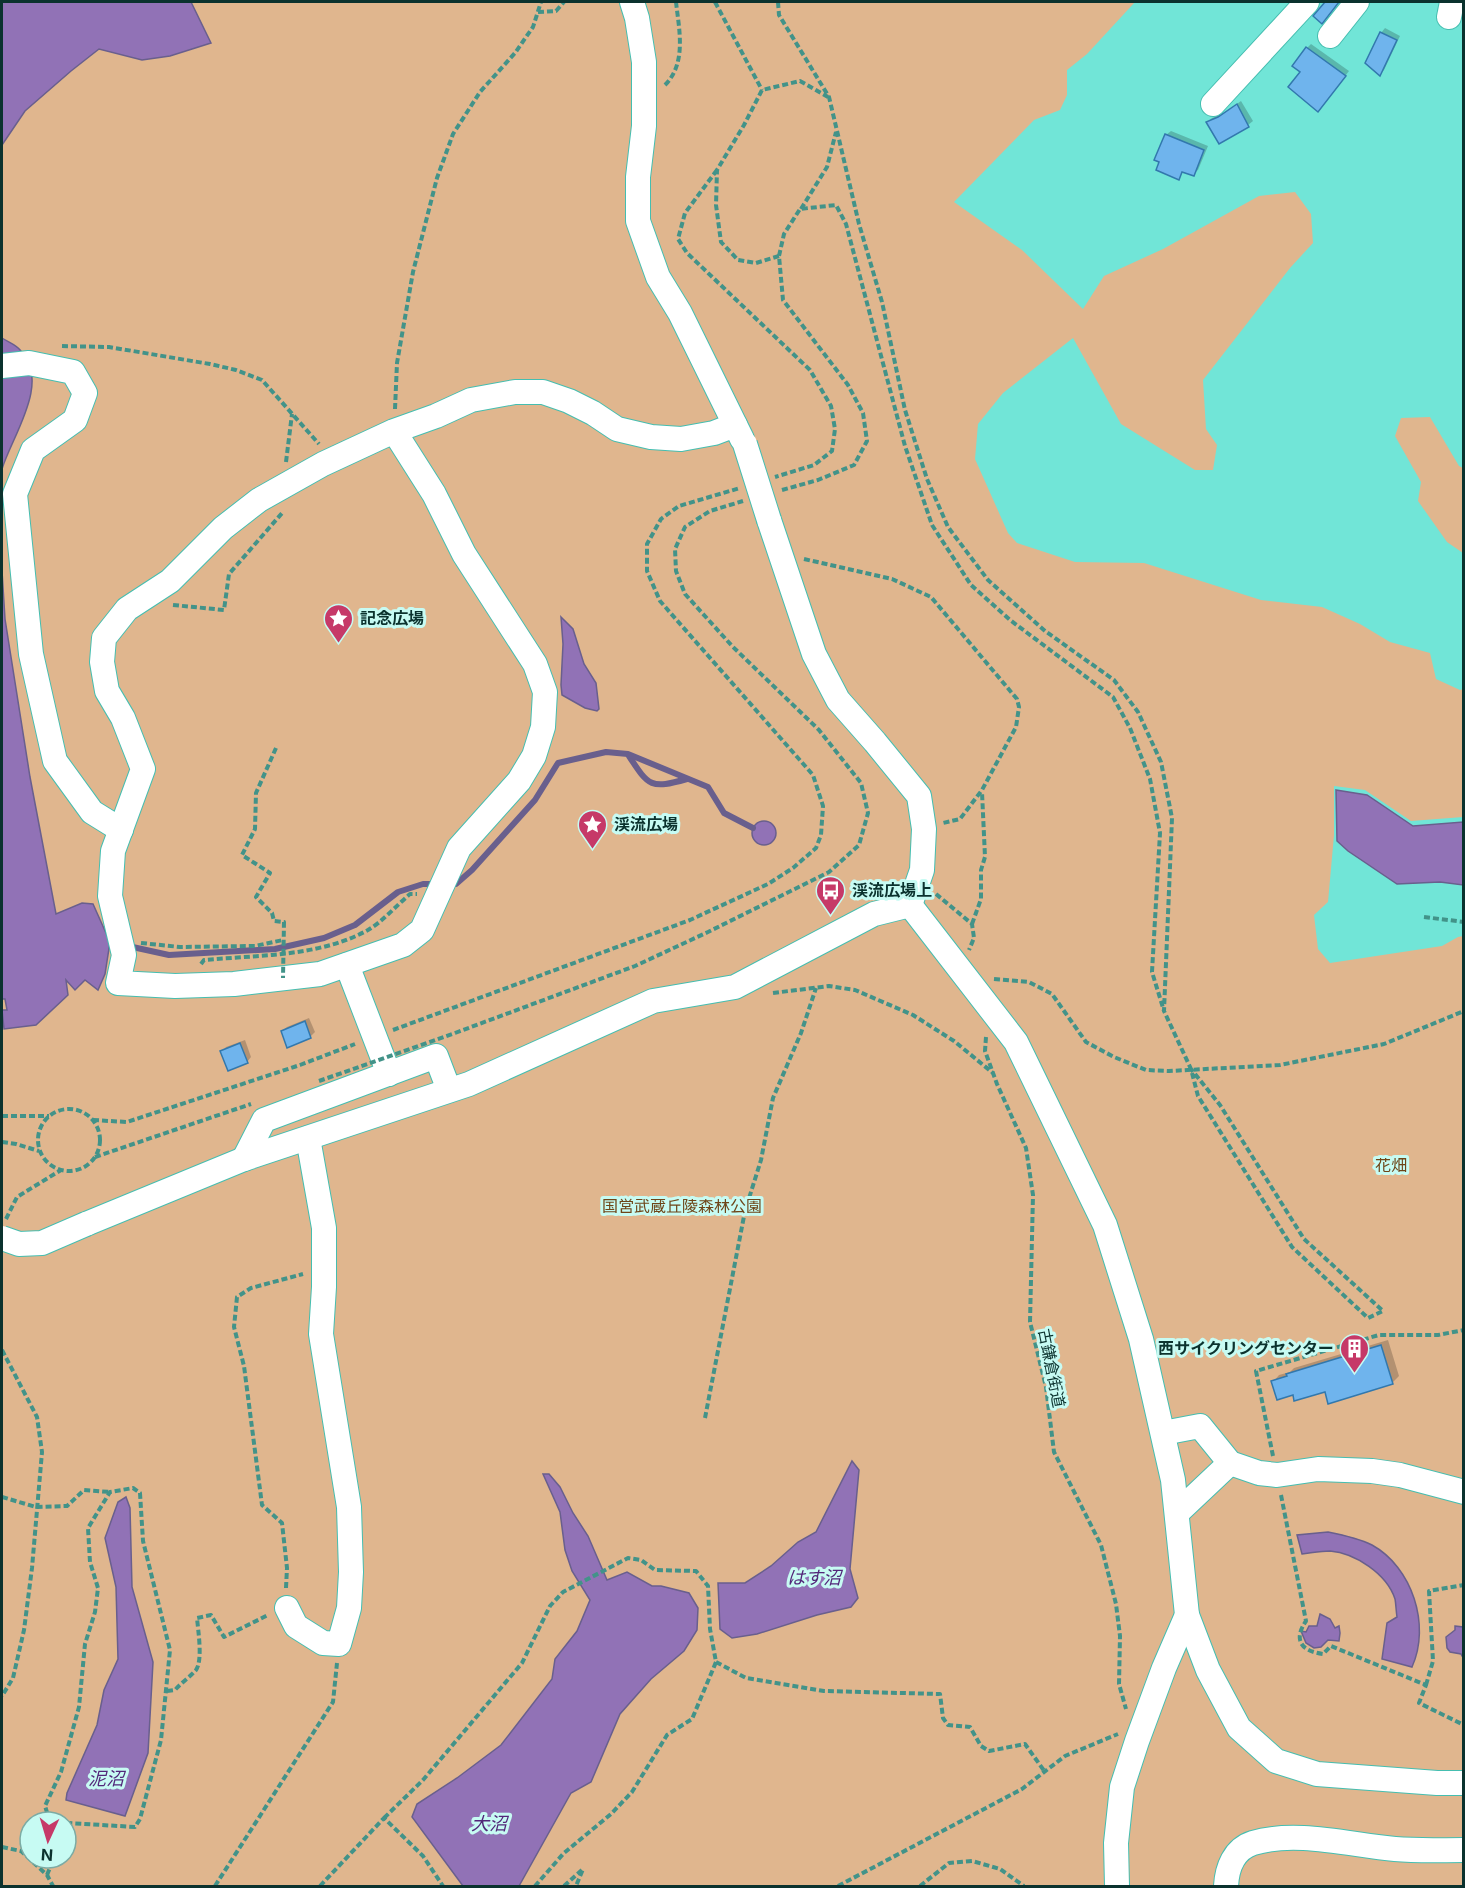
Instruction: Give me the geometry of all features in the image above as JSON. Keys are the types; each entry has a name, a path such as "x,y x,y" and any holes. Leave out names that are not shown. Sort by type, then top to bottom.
{"street":[{"path":"632,2 644,62 645,104 638,177 638,221 658,277 680,313 740,434 813,654 838,700 919,796 924,829 922,870 910,905"},
{"path":"1213,104 1307,2"},
{"path":"1330,36 1357,2"},
{"path":"2,366 29,363 73,372 85,393 75,420 33,450 15,494 31,654 55,761 92,812 121,830"},
{"path":"394,431 434,494 464,554 536,664 545,692 543,727 534,756 519,781 459,848 423,930 403,945 320,974 234,984 188,986 118,983 122,943 110,896 113,851 143,769 123,718 107,691 102,662 105,638 127,609 170,581 223,528 259,500 284,497 323,464 334,461 394,431 471,400 515,392 543,393 593,412 617,429 651,437 681,439 714,433 740,434"},
{"path":"910,905 1017,1042 1105,1226 1141,1339 1173,1480 1187,1615 1208,1670 1239,1728 1276,1761 1317,1774 1464,1783"},
{"path":"3,1232 19,1244 42,1243 244,1159 469,1084 653,1001 735,987 874,914 910,905"},
{"path":"347,965 389,1074"},
{"path":"244,1159 264,1120 436,1056 449,1090"},
{"path":"287,1608 296,1626 323,1643 339,1644 349,1608 351,1572 349,1507 321,1334 324,1228 308,1138"},
{"path":"1162,1433 1200,1426 1230,1462 1258,1473 1277,1475 1318,1469 1372,1471 1400,1475 1464,1492"},
{"path":"1177,1513 1230,1462"},
{"path":"1117,1887 1116,1843 1122,1787 1137,1726 1187,1615"},
{"path":"1226,1887 1227,1876 1236,1853 1251,1843 1283,1838 1324,1840 1393,1849 1464,1850"}],"path":[{"path":"394,431 397,363 413,272 437,178 453,134 480,92 515,52 533,27 541,2"},
{"path":"538,12 556,11 564,2"},
{"path":"645,104 669,81 681,54 676,2"},
{"path":"715,2 762,90"},
{"path":"778,2 779,15 829,98 859,224 882,302 905,410 927,479 948,526 988,580 1045,631 1114,680 1138,712 1161,762 1172,818 1164,1011"},
{"path":"769,479 814,465 832,451 836,429 831,406 810,370 687,253 678,238 685,213 717,170 762,90 800,81 829,98"},
{"path":"780,490 818,480 854,465 867,441 863,413 848,385 783,300 779,256 784,234 827,167 836,131"},
{"path":"717,170 716,205 721,242 738,260 756,263 779,256"},
{"path":"800,209 836,205 846,224 905,446 932,525 971,585 1010,620 1113,697 1130,728 1150,779 1160,833 1152,972 1164,1011 1191,1069 1198,1096 1292,1247 1368,1318 1383,1311 1304,1239 1220,1106 1191,1069"},
{"path":"62,346 109,347 236,370 262,380 334,461"},
{"path":"140,601 224,610 229,574 284,497 292,414"},
{"path":"389,1032 690,920 768,884 793,868 816,848 821,835 823,806 813,775 660,601 647,571 647,544 661,519 679,506 746,486"},
{"path":"308,1084 455,1033 635,966 829,872 859,844 868,813 861,783 819,730 733,647 685,594 676,571 675,549 685,527 710,512 747,500"},
{"path":"780,553 892,579 932,597 1017,699 1019,707 1016,727 982,790 960,819 924,829"},
{"path":"276,748 256,793 255,829 242,855 270,873 256,897 272,913 274,921 284,922 283,978"},
{"path":"982,790 985,856 981,870 981,899 972,924 974,938 964,974 1029,982 1052,994 1086,1042 1114,1057 1146,1070 1169,1071 1280,1065 1384,1044 1464,1011"},
{"path":"919,879 972,924"},
{"path":"188,986 204,960 303,952 336,944 369,930 410,894 439,894"},
{"path":"1424,916 1464,922"},
{"path":"122,943 180,947 255,946 284,940"},
{"path":"735,987 765,993 829,986 855,990 913,1015 954,1041 993,1073"},
{"path":"705,1418 745,1211 761,1160 773,1098 801,1033 816,988"},
{"name":"古鎌倉街道","path":"989,1006 985,1051 1026,1148 1033,1195 1030,1322 1046,1387 1054,1452 1101,1545 1116,1604 1120,1636 1119,1684 1137,1726"},
{"path":"93,1120 128,1122 300,1065 355,1044"},
{"path":"95,1157 252,1104"},
{"path":"67,1109 77,1110 93,1120 100,1138 99,1148 89,1164 71,1171 61,1170 45,1160 38,1142 39,1132 49,1116 67,1109"},
{"path":"2,1116 49,1116"},
{"path":"2,1142 40,1151"},
{"path":"3,1232 6,1219 17,1197 61,1170"},
{"path":"167,1691 176,1690 200,1663 197,1618 211,1615 224,1637 287,1608 284,1600 287,1568 282,1523 262,1505 244,1366 234,1327 237,1297 251,1288 324,1268"},
{"path":"1426,1685 1331,1646 1323,1654 1305,1648 1300,1642 1299,1632 1306,1621 1256,1371 1379,1335 1438,1335 1464,1330"},
{"path":"2,1350 37,1417 42,1452 36,1506 33,1568 24,1630 13,1678 2,1695"},
{"path":"2,1497 36,1506 67,1506 84,1490 110,1492 133,1488 140,1493 143,1541 170,1650 161,1740 140,1819 135,1827 78,1824"},
{"path":"46,1810 45,1806 61,1772 79,1707 85,1644 95,1612 98,1588 90,1562 88,1528 110,1492"},
{"path":"320,1887 423,1780 522,1664 550,1606 563,1592 628,1558 641,1560 655,1570 696,1571 708,1586 710,1629 716,1662 692,1719 667,1735 632,1792 611,1814 564,1853 535,1887"},
{"path":"1464,1585 1430,1591 1432,1661 1419,1703 1464,1725"},
{"path":"214,1887 333,1702 339,1644"},
{"path":"716,1662 746,1678 824,1691 940,1694 943,1718 948,1725 970,1727 981,1746 989,1750 1025,1743 1044,1772"},
{"path":"838,1887 1022,1789 1065,1756 1137,1726"},
{"path":"384,1818 423,1856 444,1887"},
{"path":"2,1847 21,1851 47,1875 53,1887"},
{"path":"920,1887 950,1863 972,1861 1000,1869 1024,1887"},
{"path":"564,1887 583,1869 576,1887"},
{"path":"47,1875 49,1870"}],"green space":[{"name":"国営武蔵丘陵森林公園","path":"2,2 1135,2 1087,54 1067,70 1067,95 1060,110 1034,120 954,202 1022,250 1083,309 1104,276 1163,249 1259,196 1295,192 1311,214 1313,243 1290,268 1203,380 1206,429 1217,445 1213,470 1195,470 1121,424 1073,338 1003,393 978,424 975,459 1008,533 1017,543 1075,562 1144,563 1261,600 1322,607 1360,624 1390,642 1430,653 1436,679 1460,690 1463,689 1463,817 1411,821 1365,790 1334,786 1334,835 1328,902 1314,915 1318,949 1330,963 1442,946 1463,936 1463,1886 2,1886"},
{"path":"1430,417 1459,466 1463,468 1463,553 1447,542 1418,501 1421,482 1395,436 1401,418"}],"water":[{"path":"2,2 191,2 211,43 170,56 142,60 99,49 25,111 2,145"},
{"path":"2,338 21,351 29,364 32,378 31,394 26,410 2,469"},
{"path":"2,571 5,619 30,777 56,914 82,903 93,904 110,942 105,974 98,990 85,980 75,990 66,980 68,995 36,1025 4,1029 2,1010 7,1010 5,999 2,999"},
{"path":"561,617 573,629 584,664 596,683 599,709 597,711 585,708 562,695"},
{"path":"1336,790 1367,795 1413,826 1463,822 1463,885 1440,882 1397,884 1348,851 1337,841"},
{"path":"764,821 772,825 776,833 772,841 764,845 756,841 752,833 756,825"},
{"name":"はす沼","path":"852,1461 859,1470 850,1569 858,1598 851,1607 757,1634 732,1638 720,1629 718,1583 745,1583 771,1566 798,1542 816,1532"},
{"name":"大沼","path":"543,1474 549,1474 560,1487 588,1536 607,1580 627,1572 652,1586 689,1593 698,1608 697,1630 684,1651 651,1679 620,1714 591,1782 571,1793 519,1886 463,1886 412,1817 417,1804 501,1745 552,1679 555,1659 577,1631 590,1600 572,1571 565,1550 560,1512"},
{"name":"泥沼","path":"126,1497 130,1508 132,1587 153,1662 148,1753 125,1816 66,1800 97,1725 104,1690 118,1659 116,1587 105,1538 118,1502"},
{"path":"1328,1532 1372,1545 1398,1567 1414,1598 1418,1616 1417,1651 1412,1667 1382,1659 1387,1623 1397,1617 1395,1599 1378,1573 1359,1560 1340,1553 1327,1551 1302,1554 1297,1535"},
{"path":"1320,1614 1330,1619 1335,1628 1339,1626 1339,1641 1328,1640 1321,1647 1314,1648 1306,1643 1301,1631 1306,1632 1309,1626 1317,1626"},
{"path":"1455,1626 1463,1627 1463,1656 1450,1652 1447,1648 1446,1637 1455,1630"}],"building":[{"path":"1325,2 1339,2 1322,24 1313,16"},
{"path":"1380,32 1397,40 1380,76 1365,63"},
{"path":"1306,47 1346,76 1318,112 1288,87 1300,72 1292,66"},
{"path":"1237,104 1249,127 1219,144 1206,122"},
{"path":"1165,134 1204,150 1194,176 1182,172 1179,180 1156,170 1159,162 1154,160"},
{"path":"305,1021 311,1038 287,1048 281,1031"},
{"path":"240,1043 248,1063 228,1071 220,1051"},
{"name":"西サイクリングセンター","path":"1381,1345 1393,1384 1328,1404 1325,1392 1294,1401 1293,1395 1277,1400 1271,1381 1287,1376 1286,1374"}],"waterway":[{"path":"450,884 456,884 472,870 535,800 558,763 606,752 628,754 708,787 724,813 753,828"},
{"path":"629,756 641,774 652,783 666,784 687,779"},
{"path":"128,946 169,955 275,949 324,938 355,925 398,892 423,884 431,884"}],"place":[{"name":"記念広場","path":"339,644"},
{"name":"渓流広場","path":"593,850"},
{"name":"渓流広場上","path":"831,916"},
{"name":"西サイクリングセンター","path":"1355,1374"}],"park label":[{"name":"花畑","path":"1391,1165"}]}
